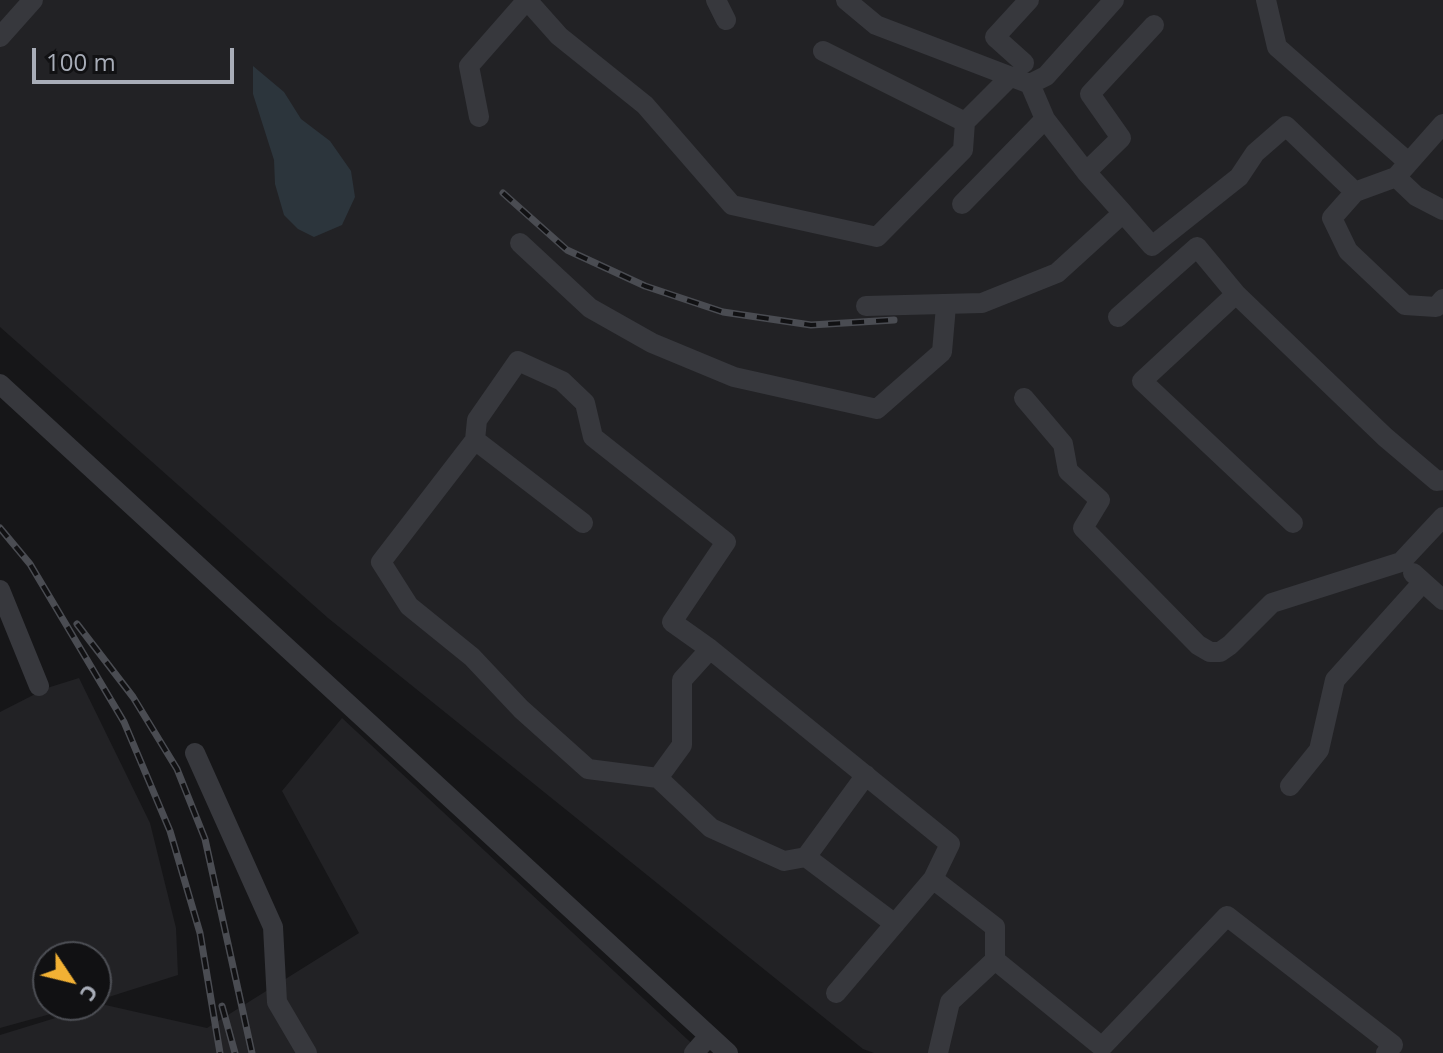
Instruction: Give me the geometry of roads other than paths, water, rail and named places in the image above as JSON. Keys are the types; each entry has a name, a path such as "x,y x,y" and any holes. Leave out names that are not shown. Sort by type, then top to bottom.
{"street":[{"path":"0,37 33,0"},
{"path":"479,117 469,66 527,0 559,36 645,105 732,205 877,237 963,150 965,122 1021,75"},
{"path":"716,0 726,20"},
{"path":"846,0 876,25 1021,75 1046,76 1114,0"},
{"path":"1029,0 995,37 1021,75 1045,119 1086,172 1152,246 1239,177 1255,153 1286,126 1355,192"},
{"path":"1266,0 1277,47 1402,169 1416,196 1443,210"},
{"path":"1086,172 1121,138 1090,94 1154,25"},
{"path":"823,51 965,122"},
{"path":"962,204 1045,119"},
{"path":"1443,124 1402,169 1355,192 1332,218 1348,251 1405,305 1436,307 1443,299"},
{"path":"866,306 982,303 1057,273 1123,213"},
{"path":"520,243 590,308 652,343 734,377 877,409 942,352 946,306"},
{"path":"1118,317 1197,247 1236,294 1385,437 1437,481 1443,480"},
{"path":"1236,294 1142,381 1293,523"},
{"path":"836,993 933,879 950,844 866,775 710,649 672,622 726,542 593,437 585,403 562,381 518,361 477,420 475,440 381,562 409,606 472,657 521,709 588,769 658,778 711,828 784,861 806,857 866,775"},
{"path":"0,384 728,1053"},
{"path":"1024,398 1063,444 1068,471 1100,500 1083,528 1198,645 1210,652 1230,645 1272,603 1401,562 1443,517"},
{"path":"475,440 583,523"},
{"path":"1290,786 1319,750 1335,680 1435,589 1401,562"},
{"path":"2,597 39,686"},
{"path":"658,778 682,745 682,680 710,649"},
{"path":"195,753 273,927 277,1002 307,1053"},
{"path":"806,857 895,924"},
{"path":"933,879 995,927 995,960 950,1002 938,1053"},
{"path":"995,960 1102,1047 1227,916 1393,1045 1386,1053"},
{"path":"694,1053 709,1036"}],"railway":[{"path":"503,193 567,250 645,286 723,312 811,325 894,320"},
{"path":"0,528 30,564 124,722 170,831 200,933 220,1053"},
{"path":"77,624 133,697 177,769 205,839 252,1053"},
{"path":"222,1006 235,1053"}]}
